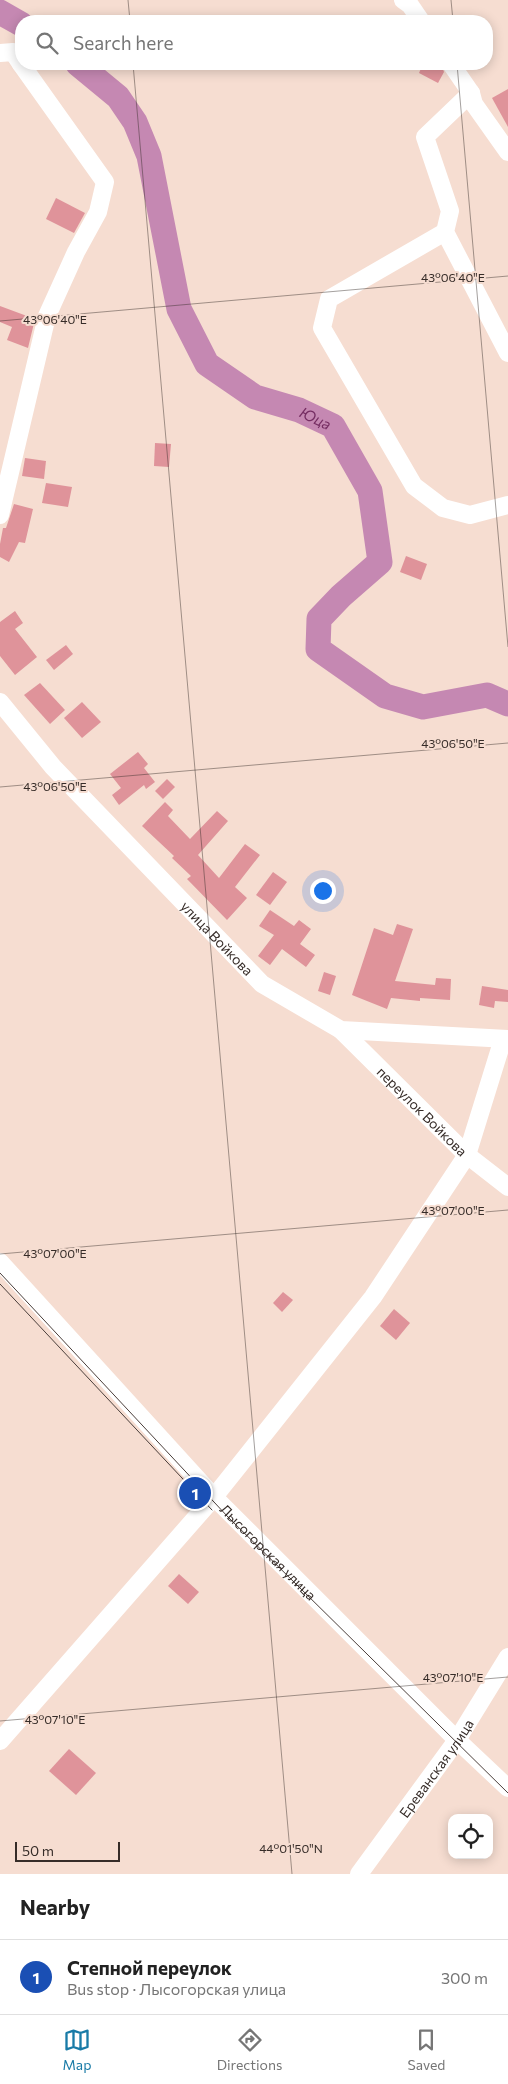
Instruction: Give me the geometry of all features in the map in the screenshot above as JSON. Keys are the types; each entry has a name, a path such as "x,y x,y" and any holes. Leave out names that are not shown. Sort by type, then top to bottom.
{"street":[{"path":"403,0 417,15"},
{"path":"0,53 12,52 15,56"},
{"path":"0,515 47,316 76,252 98,212 104,182 25,70"},
{"path":"454,70 471,93 474,104 508,152"},
{"path":"471,93 425,137 450,211 445,232 508,353"},
{"path":"445,232 329,299 322,328 414,486 443,508 470,515 508,505"},
{"name":"улица Войкова","path":"0,702 53,767 262,984 341,1030 506,1039"},
{"name":"переулок Войкова","path":"341,1030 467,1155 508,1187"},
{"path":"0,1741 214,1497 373,1297 467,1155 506,1039"},
{"name":"Лысогорская улица","path":"0,1262 214,1497 508,1788"},
{"name":"Ереванская улица","path":"359,1874 458,1740 508,1656"}],"building":[{"path":"420,70 443,70 444,72 438,83 419,73"},
{"path":"508,89 508,127 492,98"},
{"path":"56,198 85,213 74,233 46,219"},
{"path":"0,306 35,319 28,348 7,340 12,327 0,322"},
{"path":"155,443 171,444 169,467 154,466"},
{"path":"25,458 46,461 44,479 22,476"},
{"path":"46,483 72,487 68,507 42,503"},
{"path":"14,504 33,509 25,543 19,542 9,562 0,557 0,544 3,528 6,528"},
{"path":"406,556 427,564 421,580 400,572"},
{"path":"15,611 23,623 15,629 37,657 15,675 0,656 0,622"},
{"path":"66,645 73,654 54,670 46,660"},
{"path":"40,683 65,710 50,724 24,695"},
{"path":"82,702 101,722 82,738 64,718"},
{"path":"138,752 148,764 144,768 155,782 146,789 144,785 119,805 112,795 121,788 110,774"},
{"path":"167,779 175,787 163,799 155,791"},
{"path":"165,802 173,810 168,816 190,839 217,811 228,821 198,855 219,878 245,844 260,855 235,887 247,898 227,920 187,879 191,876 172,858 174,856 142,826"},
{"path":"273,872 287,882 270,905 256,895"},
{"path":"270,910 294,926 299,920 311,929 300,944 315,955 306,967 282,949 270,965 258,956 274,935 259,926"},
{"path":"397,924 413,929 395,981 435,985 436,978 451,979 450,1000 420,998 420,1001 391,998 387,1009 352,995 374,928 393,935"},
{"path":"324,972 336,976 330,995 318,991"},
{"path":"482,986 508,990 508,1002 495,1001 494,1008 479,1005"},
{"path":"283,1292 293,1300 282,1312 273,1303"},
{"path":"394,1309 410,1323 396,1340 380,1326"},
{"path":"179,1574 199,1592 188,1604 168,1586"},
{"path":"69,1749 96,1773 76,1795 49,1771"}],"waterway":[{"name":"Юца","path":"0,12 15,21"},
{"name":"Юца","path":"85,70 118,97 135,122 149,156 179,309 207,364 255,397 299,410 333,426 370,491 380,562 341,596 319,619 318,649 385,696 423,707 487,695 508,704"}],"tram line":[{"path":"0,1273 228,1517 508,1793"},
{"path":"0,1284 212,1510"}],"place":[{"name":"Степной переулок","path":"195,1493"}]}
